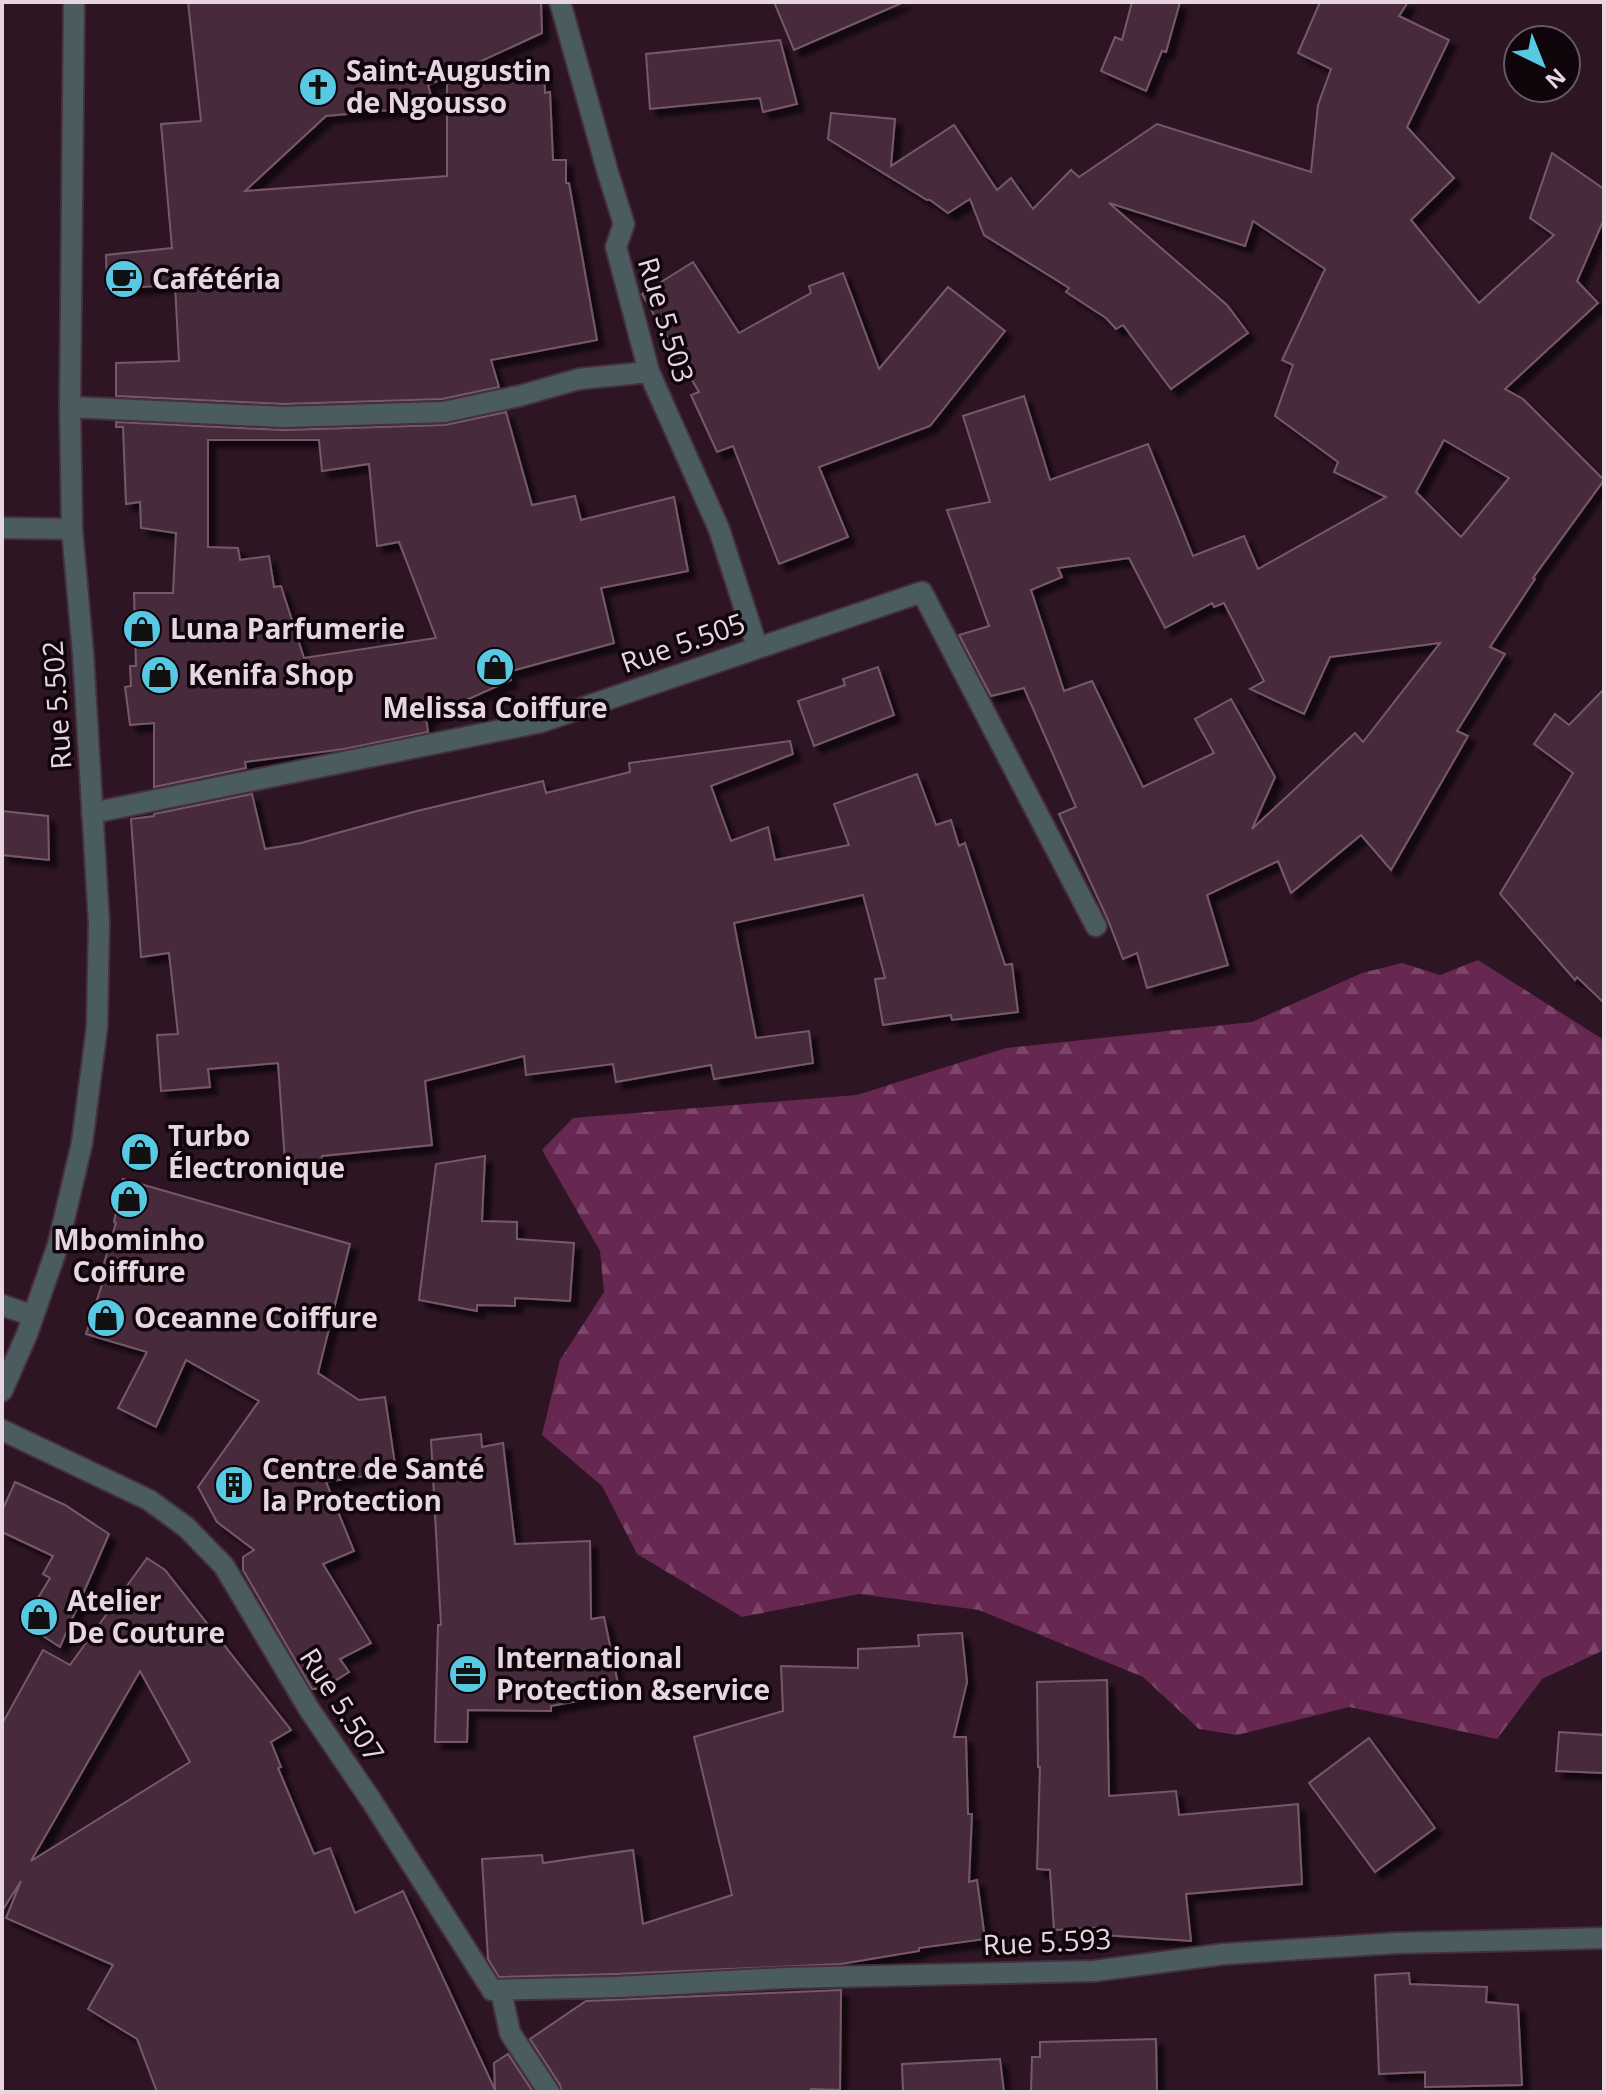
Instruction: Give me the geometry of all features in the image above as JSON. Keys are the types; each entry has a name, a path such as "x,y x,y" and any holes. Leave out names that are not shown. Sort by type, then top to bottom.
{"street":[{"name":"Rue 5.502","path":"2,1391 58,1245 82,1143 97,1027 99,923 83,653 72,529 70,407 74,2"},
{"name":"Rue 5.503","path":"560,2 624,224 616,247 649,372 719,529 757,647"},
{"path":"70,407 284,417 444,412 579,379 649,372"},
{"path":"2,528 72,529"},
{"name":"Rue 5.505","path":"92,813 541,722 922,592 1096,926"},
{"path":"2,1305 33,1316"},
{"name":"Rue 5.507","path":"2,1430 149,1500 186,1527 224,1566 309,1709 492,1990 501,1991 510,2033 549,2092"},
{"name":"Rue 5.593","path":"492,1990 785,1978 1094,1971 1224,1954 1397,1943 1604,1938"}],"green space":[{"path":"1478,960 1604,1040 1604,1650 1542,1679 1497,1739 1349,1707 1237,1735 1199,1729 1143,1677 979,1610 859,1594 742,1617 637,1554 602,1486 542,1435 560,1360 604,1292 600,1251 542,1150 573,1118 857,1095 1006,1048 1252,1022 1362,973 1402,963 1440,975"}],"building":[{"path":"188,2 541,2 542,33 451,75 544,65 545,93 550,92 553,160 566,160 566,183 569,183 597,340 491,360 499,387 442,399 284,404 116,396 116,363 179,361 175,285 107,289 106,255 172,248 161,124 201,121","holes":["447,77 447,176 245,191 326,116 434,106 428,85"]},
{"path":"774,2 904,2 794,50"},
{"path":"1132,2 1180,2 1166,52 1162,51 1146,91 1101,71 1115,37 1122,40"},
{"path":"1320,2 1408,2 1399,16 1449,40 1407,127 1454,178 1411,220 1479,303 1554,235 1530,218 1552,153 1604,189 1604,219 1577,281 1598,303 1505,389 1523,399 1604,480 1533,578 1490,647 1505,654 1457,731 1468,736 1391,870 1361,835 1291,893 1278,861 1207,895 1228,965 1147,988 1137,953 1123,959 1059,814 1076,807 1024,688 991,696 959,635 989,626 947,510 990,502 963,416 1024,396 1050,480 1148,444 1193,556 1244,536 1258,569 1386,497 1334,472 1338,462 1275,416 1293,365 1282,360 1325,269 1253,221 1245,246 1109,203 1227,305 1248,333 1171,389 1123,325 1116,329 1106,318 1066,292 1069,288 984,235 970,199 948,213 828,139 831,113 895,119 891,166 954,125 997,190 1011,178 1033,209 1071,170 1079,177 1157,124 1311,172 1318,105 1331,69 1298,53","holes":["1444,440 1509,478 1461,537 1416,492","1129,558 1165,628 1212,603 1214,607 1224,603 1264,681 1250,689 1304,714 1330,657 1440,643 1363,742 1355,733 1252,829 1275,777 1231,699 1195,719 1214,753 1143,787 1092,681 1064,691 1031,590 1062,577 1058,568"]},
{"path":"780,40 797,104 763,112 760,98 650,109 646,54"},
{"path":"693,262 739,333 811,293 809,286 843,273 879,369 948,287 1005,331 930,426 819,467 848,537 779,564 733,446 717,452 691,395 699,392 642,294"},
{"path":"506,412 532,505 575,496 581,520 674,497 688,571 601,588 614,643 508,672 511,680 426,718 428,732 344,749 245,762 246,768 154,787 154,723 130,725 125,687 131,686 130,666 136,666 134,593 173,593 176,533 141,528 140,502 126,504 123,427 116,427 116,422 284,430 445,425","holes":["208,440 319,440 322,471 369,464 377,546 399,542 436,638 304,658 281,586 274,587 269,556 240,560 238,548 208,547"]},
{"path":"878,667 894,715 814,746 798,701 845,685 843,679"},
{"path":"1604,689 1604,1003 1577,977 1575,980 1500,894 1573,773 1534,744 1555,714 1569,725"},
{"path":"790,741 793,754 711,786 731,841 768,827 775,860 849,845 834,804 917,774 936,825 951,820 959,846 965,843 1005,965 1012,964 1018,1012 952,1020 951,1015 883,1025 875,979 885,978 863,895 734,923 756,1038 809,1031 813,1063 714,1079 711,1065 616,1082 613,1064 526,1075 524,1056 425,1081 432,1145 322,1156 321,1165 285,1162 278,1063 208,1069 210,1087 161,1091 157,1035 178,1034 169,953 141,957 131,819 252,794 265,849 301,843 543,781 546,793 630,772 629,763"},
{"path":"2,811 48,816 49,860 2,855"},
{"path":"485,1156 482,1221 517,1222 517,1239 574,1243 570,1301 515,1298 515,1306 477,1305 477,1311 419,1300 436,1164"},
{"path":"123,1179 350,1244 318,1373 359,1400 385,1397 396,1471 326,1482 354,1551 323,1564 371,1643 340,1659 349,1672 322,1689 312,1689 243,1570 243,1557 254,1550 217,1522 198,1487 259,1401 186,1360 156,1427 118,1408 147,1352 86,1334 104,1278 100,1277 116,1223"},
{"path":"481,1434 482,1447 503,1443 515,1544 590,1541 591,1619 604,1617 620,1693 551,1706 551,1711 468,1710 467,1742 435,1742 438,1625 441,1625 431,1440"},
{"path":"15,1482 65,1505 109,1534 60,1647 23,1623 50,1578 43,1574 53,1556 2,1532 2,1511"},
{"path":"147,1558 165,1570 291,1730 271,1742 281,1767 278,1768 314,1854 330,1848 355,1913 403,1891 495,2090 494,2063 508,2054 533,2092 157,2092 137,2039 88,2009 113,1965 6,1918 21,1881 2,1911 2,1724 43,1650 70,1665","holes":["140,1671 190,1762 31,1861"]},
{"path":"962,1633 967,1682 954,1737 966,1737 968,1814 972,1814 969,1882 977,1880 985,1939 919,1948 919,1951 841,1964 499,1977 488,1959 482,1859 542,1855 543,1863 633,1850 643,1924 732,1895 694,1737 783,1711 781,1666 858,1668 858,1649 919,1646 918,1635"},
{"path":"1107,1680 1109,1796 1176,1791 1179,1815 1298,1804 1302,1884 1186,1894 1191,1941 1103,1935 1103,1927 1054,1930 1050,1870 1037,1869 1040,1767 1037,1682"},
{"path":"1559,1732 1604,1735 1604,1773 1556,1771"},
{"path":"1369,1738 1435,1828 1375,1872 1309,1783"},
{"path":"1409,1973 1410,1984 1487,1987 1486,2002 1518,2005 1522,2085 1425,2087 1425,2072 1379,2074 1375,1975"},
{"path":"841,1990 840,2090 562,2092 530,2039 586,2001"},
{"path":"1156,2039 1157,2092 1031,2092 1032,2057 1040,2057 1040,2042"},
{"path":"1000,2059 1004,2092 903,2092 902,2064"}],"place":[{"name":"Saint-Augustin de Ngousso","path":"318,87"},
{"name":"Cafétéria","path":"124,279"},
{"name":"Luna Parfumerie","path":"142,629"},
{"name":"Melissa Coiffure","path":"495,667"},
{"name":"Kenifa Shop","path":"160,675"},
{"name":"Turbo Électronique","path":"140,1152"},
{"name":"Mbominho Coiffure","path":"129,1199"},
{"name":"Oceanne Coiffure","path":"106,1318"},
{"name":"Centre de Santé la Protection","path":"234,1485"},
{"name":"Atelier De Couture","path":"39,1617"},
{"name":"International Protection &service","path":"468,1674"}]}
